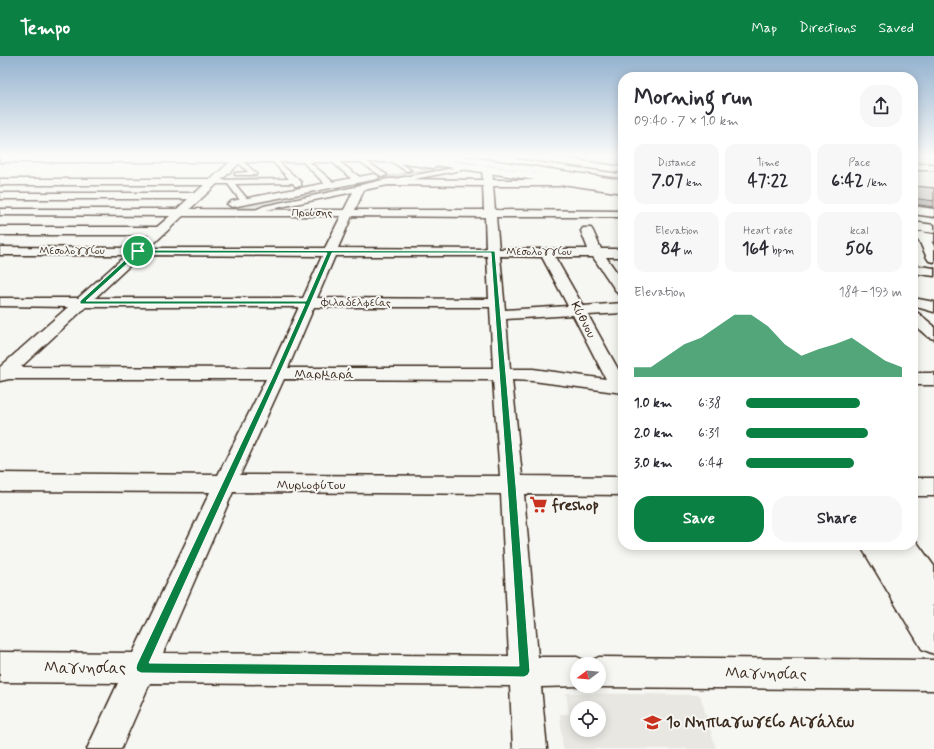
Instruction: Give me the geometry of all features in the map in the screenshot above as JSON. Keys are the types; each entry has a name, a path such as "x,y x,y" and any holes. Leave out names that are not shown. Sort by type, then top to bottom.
{"main road":[{"path":"918,211 934,213"},
{"path":"918,218 934,220"},
{"path":"877,550 934,638"},
{"path":"905,550 934,591"}],"street":[{"path":"2,374 207,187"},
{"path":"231,187 245,202"},
{"path":"268,187 276,196"},
{"path":"203,212 214,208 318,187"},
{"path":"253,213 264,208 346,187"},
{"path":"104,749 277,374 330,252 349,213 358,187"},
{"path":"483,187 490,213 512,486 530,749"},
{"path":"0,196 197,196"},
{"name":"Προύσης","path":"0,212 618,214"},
{"path":"0,231 160,231"},
{"path":"587,231 596,252 618,284"},
{"path":"923,233 934,258"},
{"name":"Μεσολογγίου","path":"0,251 618,253"},
{"name":"Κύθνου","path":"547,253 577,310 618,382"},
{"path":"918,270 934,272"},
{"name":"Φιλαδελφείας","path":"0,302 308,303 577,310 618,308"},
{"path":"918,303 934,307"},
{"path":"918,320 934,334"},
{"name":"Μαρμαρά","path":"2,374 502,374 533,375 618,387"},
{"path":"918,379 934,379"},
{"name":"Μυριοφύτου","path":"0,482 618,486"},
{"path":"918,487 934,487"},
{"name":"Μαγνησίας","path":"0,667 570,672"},
{"name":"Μαγνησίας","path":"606,672 934,676"}],"shaded area":[{"path":"332,187 354,187 253,209 231,209 231,207"},
{"path":"918,187 934,187 934,208 918,206"},
{"name":"1ο Νηπιαγωγείο Αιγάλεω","path":"566,693 700,695 716,749 563,749 560,714 569,714"}],"building":[{"path":"918,187 934,188 934,201 918,199"}],"place":[{"name":"freshop","path":"539,505"},
{"name":"1ο Νηπιαγωγείο Αιγάλεω","path":"653,722"}],"route":[{"path":"138,251 81,302 308,303 330,252 493,252 512,486 524,671 141,668 277,374 308,303 330,252 138,251"}]}
